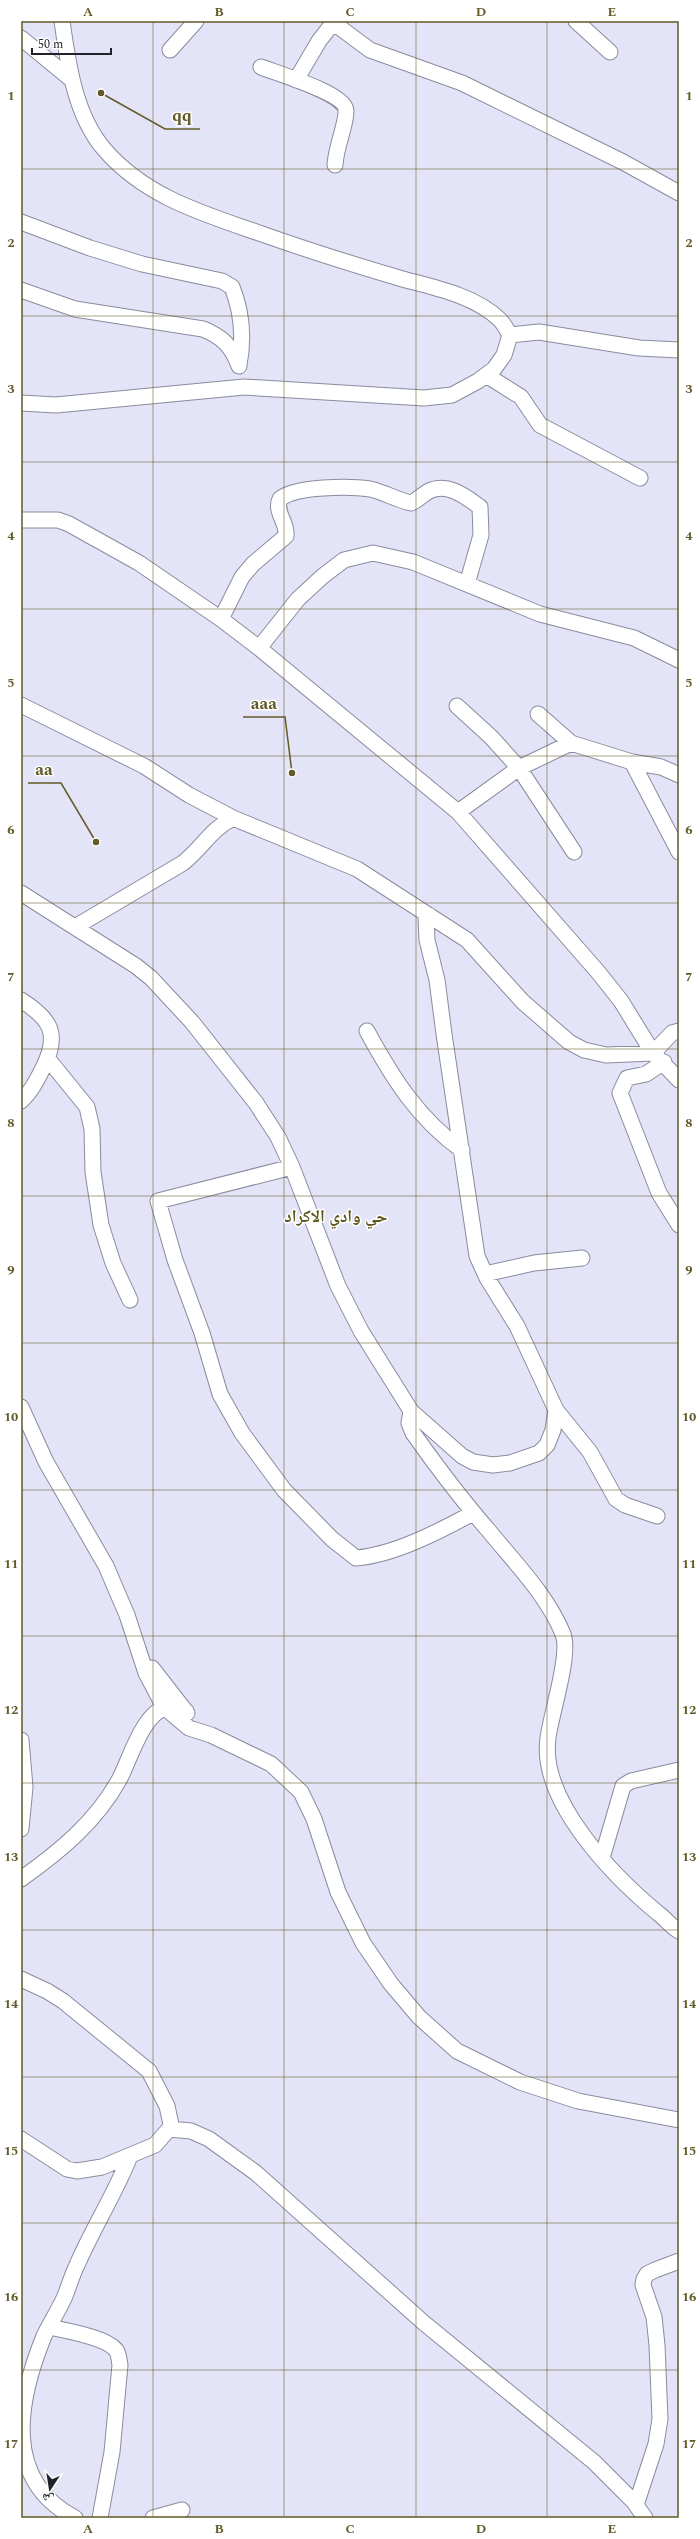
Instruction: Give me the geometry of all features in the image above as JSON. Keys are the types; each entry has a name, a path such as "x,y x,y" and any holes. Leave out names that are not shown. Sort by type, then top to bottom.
{"street":[{"path":"21,403 56,405 244,387 424,398 452,395 486,375 504,355 510,335 501,320 469,300 431,286 329,258 174,202 155,192 131,175 104,148 88,122 72,80 62,21"},
{"path":"170,50 196,21"},
{"path":"576,21 610,52"},
{"path":"296,80 332,22 370,50 462,83 678,191"},
{"path":"21,38 72,80"},
{"path":"261,67 296,80 343,102 347,110 336,149 335,165"},
{"path":"21,222 90,248 142,264 222,281 232,286 240,311 242,351 239,365"},
{"path":"21,290 75,309 203,330 223,338 232,349 239,365 244,387"},
{"path":"510,335 539,332 639,348 679,350"},
{"path":"486,375 522,397 540,425 640,478"},
{"path":"221,619 242,577 253,564 286,536 287,530 278,503 284,496 293,493 345,487 371,489 411,503 430,491 440,489 457,491 480,507 481,535 467,584"},
{"path":"21,520 58,520 88,533 139,562 221,619 259,648 458,812 598,972 621,1001 658,1058 679,1080"},
{"path":"259,648 298,599 322,576 344,560 355,556 373,553 413,562 540,614 634,638 679,660"},
{"path":"21,705 144,766 188,795 233,818 357,869 467,940 523,1002 569,1042 584,1050 606,1055 658,1058"},
{"path":"457,706 491,737 519,768 574,852"},
{"path":"538,714 571,743 632,762 661,767 679,775"},
{"path":"458,812 519,768 571,743"},
{"path":"632,762 679,852"},
{"path":"75,927 184,863 199,851 217,826 233,818"},
{"path":"21,893 136,966 175,1004 256,1103 278,1137 292,1167 338,1286 361,1330 411,1411 462,1456 473,1462 493,1465 510,1463 539,1453 547,1445 554,1430 556,1410"},
{"path":"429,915 426,917 427,940 437,980 477,1256 485,1274 517,1326 556,1410 590,1452 616,1500 625,1505 658,1516"},
{"path":"21,1000 43,1016 51,1031 52,1046 48,1059 38,1080 21,1101"},
{"path":"367,1031 386,1065 413,1106 441,1135 462,1150"},
{"path":"679,1031 672,1033 658,1058 646,1074 627,1078 620,1093 659,1193 679,1225"},
{"path":"48,1059 87,1107 92,1129 93,1172 101,1225 113,1263 130,1300"},
{"path":"292,1167 158,1202 175,1260 202,1333 220,1394 245,1439 284,1490 332,1539 356,1558 390,1549 441,1531 473,1513"},
{"path":"485,1274 534,1263 582,1258"},
{"path":"21,1407 46,1462 106,1566 138,1646 146,1673 164,1707 189,1728 211,1735 271,1764 301,1792 314,1819 338,1892 363,1943 403,1998 450,2046 483,2066 539,2089 616,2109 679,2120"},
{"path":"411,1411 409,1423 413,1433 473,1513 548,1604 564,1636 565,1652 548,1740 548,1756 556,1786 565,1807 602,1858 637,1897 679,1932"},
{"path":"138,1646 164,1685 186,1711 211,1735"},
{"path":"164,1685 164,1707"},
{"path":"21,1879 70,1842 110,1795 149,1719 164,1707 186,1711"},
{"path":"21,1740 25,1787 21,1829"},
{"path":"602,1858 623,1786 631,1781 679,1770"},
{"path":"21,1980 47,1991 63,2001 149,2070 165,2101 172,2129"},
{"path":"21,2139 67,2169 77,2171 102,2167 155,2145 169,2129 191,2131 209,2139 256,2173 424,2323 594,2462 636,2505 645,2518"},
{"path":"74,2518 54,2504 40,2488 24,2458 21,2423 23,2407 44,2336 50,2327 77,2265 114,2194 130,2156"},
{"path":"636,2505 656,2444 660,2420 657,2345 654,2317 644,2284 644,2279 646,2274 679,2261"},
{"path":"50,2327 99,2340 112,2346 118,2355 120,2365 112,2452 100,2518"},
{"path":"153,2518 182,2510"}],"place":[{"name":"qq","path":"101,93"},
{"name":"aaa","path":"292,773"},
{"name":"aa","path":"96,842"}],"district":[{"name":"حي وادي الاكراد","path":"336,1216"}]}
